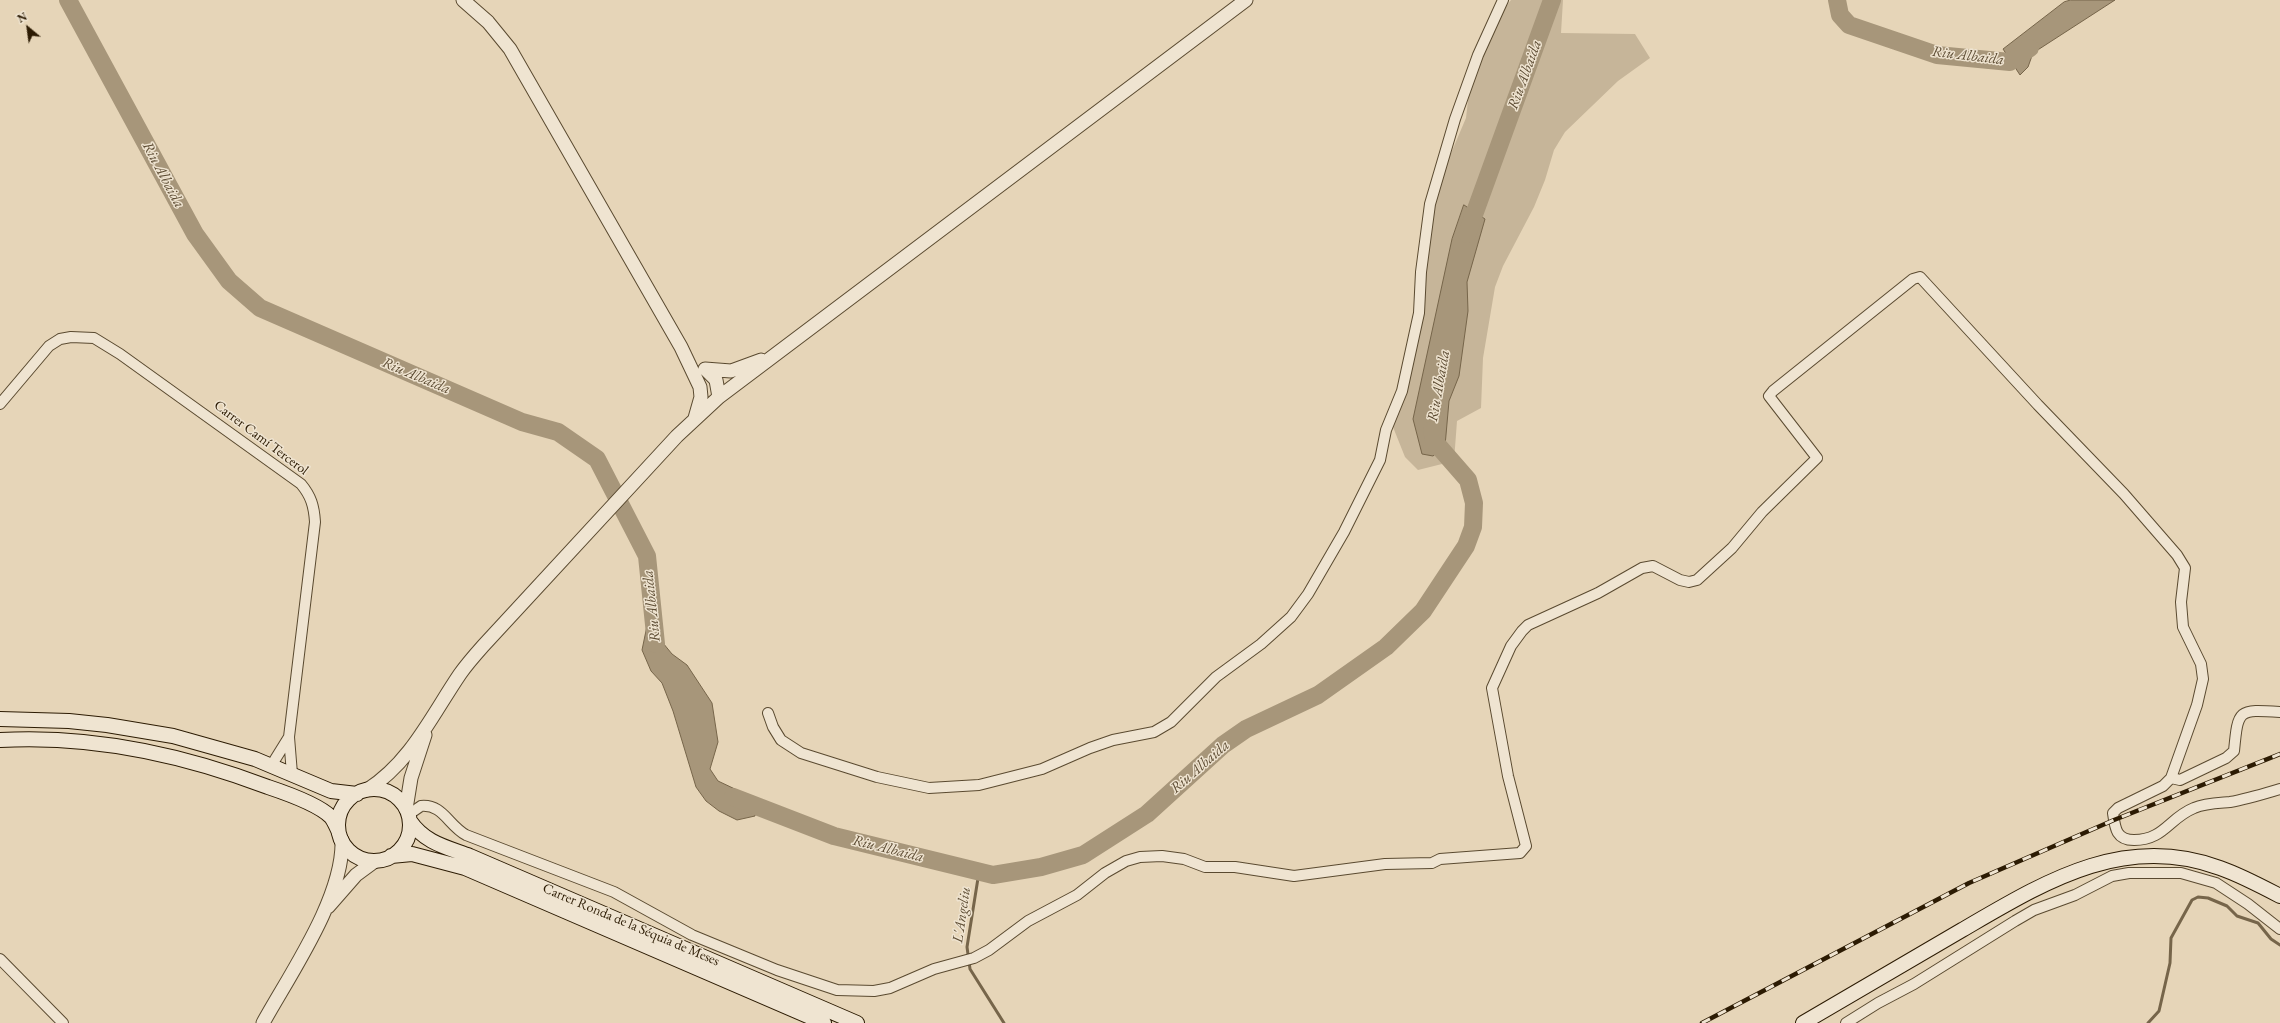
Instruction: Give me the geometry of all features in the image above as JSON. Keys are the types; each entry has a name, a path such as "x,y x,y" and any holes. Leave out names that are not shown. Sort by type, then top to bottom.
{"main road":[{"path":"0,719 69,721 146,731 216,747 292,774 331,791 362,792 376,789 394,795 408,815 405,841 391,856 375,861 355,856 340,836 332,818 316,807 250,780 200,764 115,747 70,741 0,740"},
{"path":"340,836 342,809 348,800 362,792"},
{"name":"Carrer Ronda de la Séquia de Meses","path":"408,815 421,836 430,841 477,859 857,1023"},
{"name":"Carrer Ronda de la Séquia de Meses","path":"391,856 412,854 465,868 824,1023"},
{"path":"1803,1023 2025,893 2097,862 2136,857 2183,859 2220,868 2280,896"}],"street":[{"path":"463,0 488,22 510,49 681,347 702,391 719,397"},
{"path":"362,792 377,784 396,765 427,729 460,673 508,619 695,418 719,397 1246,0"},
{"path":"768,713 773,727 781,740 801,753 877,777 929,788 979,785 1042,770 1090,748 1113,740 1154,732 1171,722 1211,681 1260,644 1291,617 1308,594 1344,532 1380,460 1386,430 1402,391 1417,320 1421,294 1421,272 1430,204 1455,119 1478,55 1503,0"},
{"path":"408,815 421,806 435,806 457,830 466,835 614,892 674,926 727,949 811,983 837,990 874,991 890,988 934,969 974,958 989,950 1028,920 1077,895 1105,873 1126,861 1140,857 1162,856 1184,859 1205,867 1235,867 1294,876 1385,864 1432,863 1440,859 1520,853 1526,846 1508,776 1492,688 1515,641 1528,625 1598,593 1642,568 1653,566 1680,580 1689,582 1697,580 1732,548 1762,512 1817,458 1769,396 1773,391 1913,279 1920,277 2038,405 2124,494 2177,555 2185,568 2181,602 2183,627 2201,664 2203,679 2197,706 2171,778 2162,786 2118,808 2113,813 2115,830 2118,835 2127,840 2155,837 2177,818 2194,808 2247,799 2280,789"},
{"name":"Carrer Camí Tercerol","path":"0,404 49,346 60,339 71,336 94,338 120,354 301,484 313,502 315,522 289,737 292,774"},
{"path":"681,347 716,380 719,397"},
{"path":"705,368 731,371 748,366 781,350"},
{"path":"695,418 701,397 700,387"},
{"path":"2171,778 2180,780 2226,758 2234,751 2237,721 2243,712 2255,710 2280,712"},
{"path":"408,815 411,778 427,729"},
{"name":"Carrer Camí Tercerol","path":"270,766 289,737"},
{"path":"263,1023 324,912 340,864 340,836"},
{"path":"324,912 356,875 375,861"},
{"path":"1846,1023 1878,1003 1921,980 2034,910 2075,895 2112,876 2136,873 2181,873 2216,883 2248,904 2280,929"},
{"path":"0,959 63,1023"}],"shaded area":[{"path":"1511,0 1563,0 1561,33 1635,34 1650,58 1618,81 1565,132 1554,150 1545,180 1534,207 1503,266 1495,287 1483,358 1481,408 1457,421 1454,461 1418,470 1405,457 1393,427 1427,259 1435,200 1446,165 1466,118 1469,92 1490,36 1501,13"}],"water":[{"path":"2071,0 2115,0 2033,53 2028,67 2020,75 2003,49 2064,2"},
{"path":"1464,205 1485,219 1467,282 1468,311 1459,376 1449,401 1445,446 1433,456 1422,454 1413,419 1452,239"},
{"path":"648,621 658,621 663,643 672,654 687,665 712,703 718,742 710,769 718,781 756,799 755,816 737,820 719,811 706,801 696,787 673,711 662,683 651,671 642,650"}],"waterway":[{"name":"Riu Albaida","path":"68,0 195,234 229,281 260,308 522,422 558,432 597,459 647,556 656,644"},
{"name":"Riu Albaida","path":"1467,234 1552,0"},
{"name":"Riu Albaida","path":"1837,0 1840,15 1849,25 1937,55 2010,62 2030,48"},
{"name":"Riu Albaida","path":"733,797 834,836 993,875 1041,867 1083,855 1147,814 1223,745 1246,729 1318,695 1386,647 1423,611 1466,546 1473,527 1474,503 1468,480 1434,441 1432,430"},
{"name":"L'Angeliu","path":"979,872 967,947 970,969 1004,1023"},
{"path":"2148,1023 2159,1011 2170,963 2171,938 2192,900 2198,897 2208,898 2227,906 2237,916 2258,923 2271,939 2280,945"}],"railway":[{"path":"1702,1023 1969,883 2114,820 2280,754"}]}
